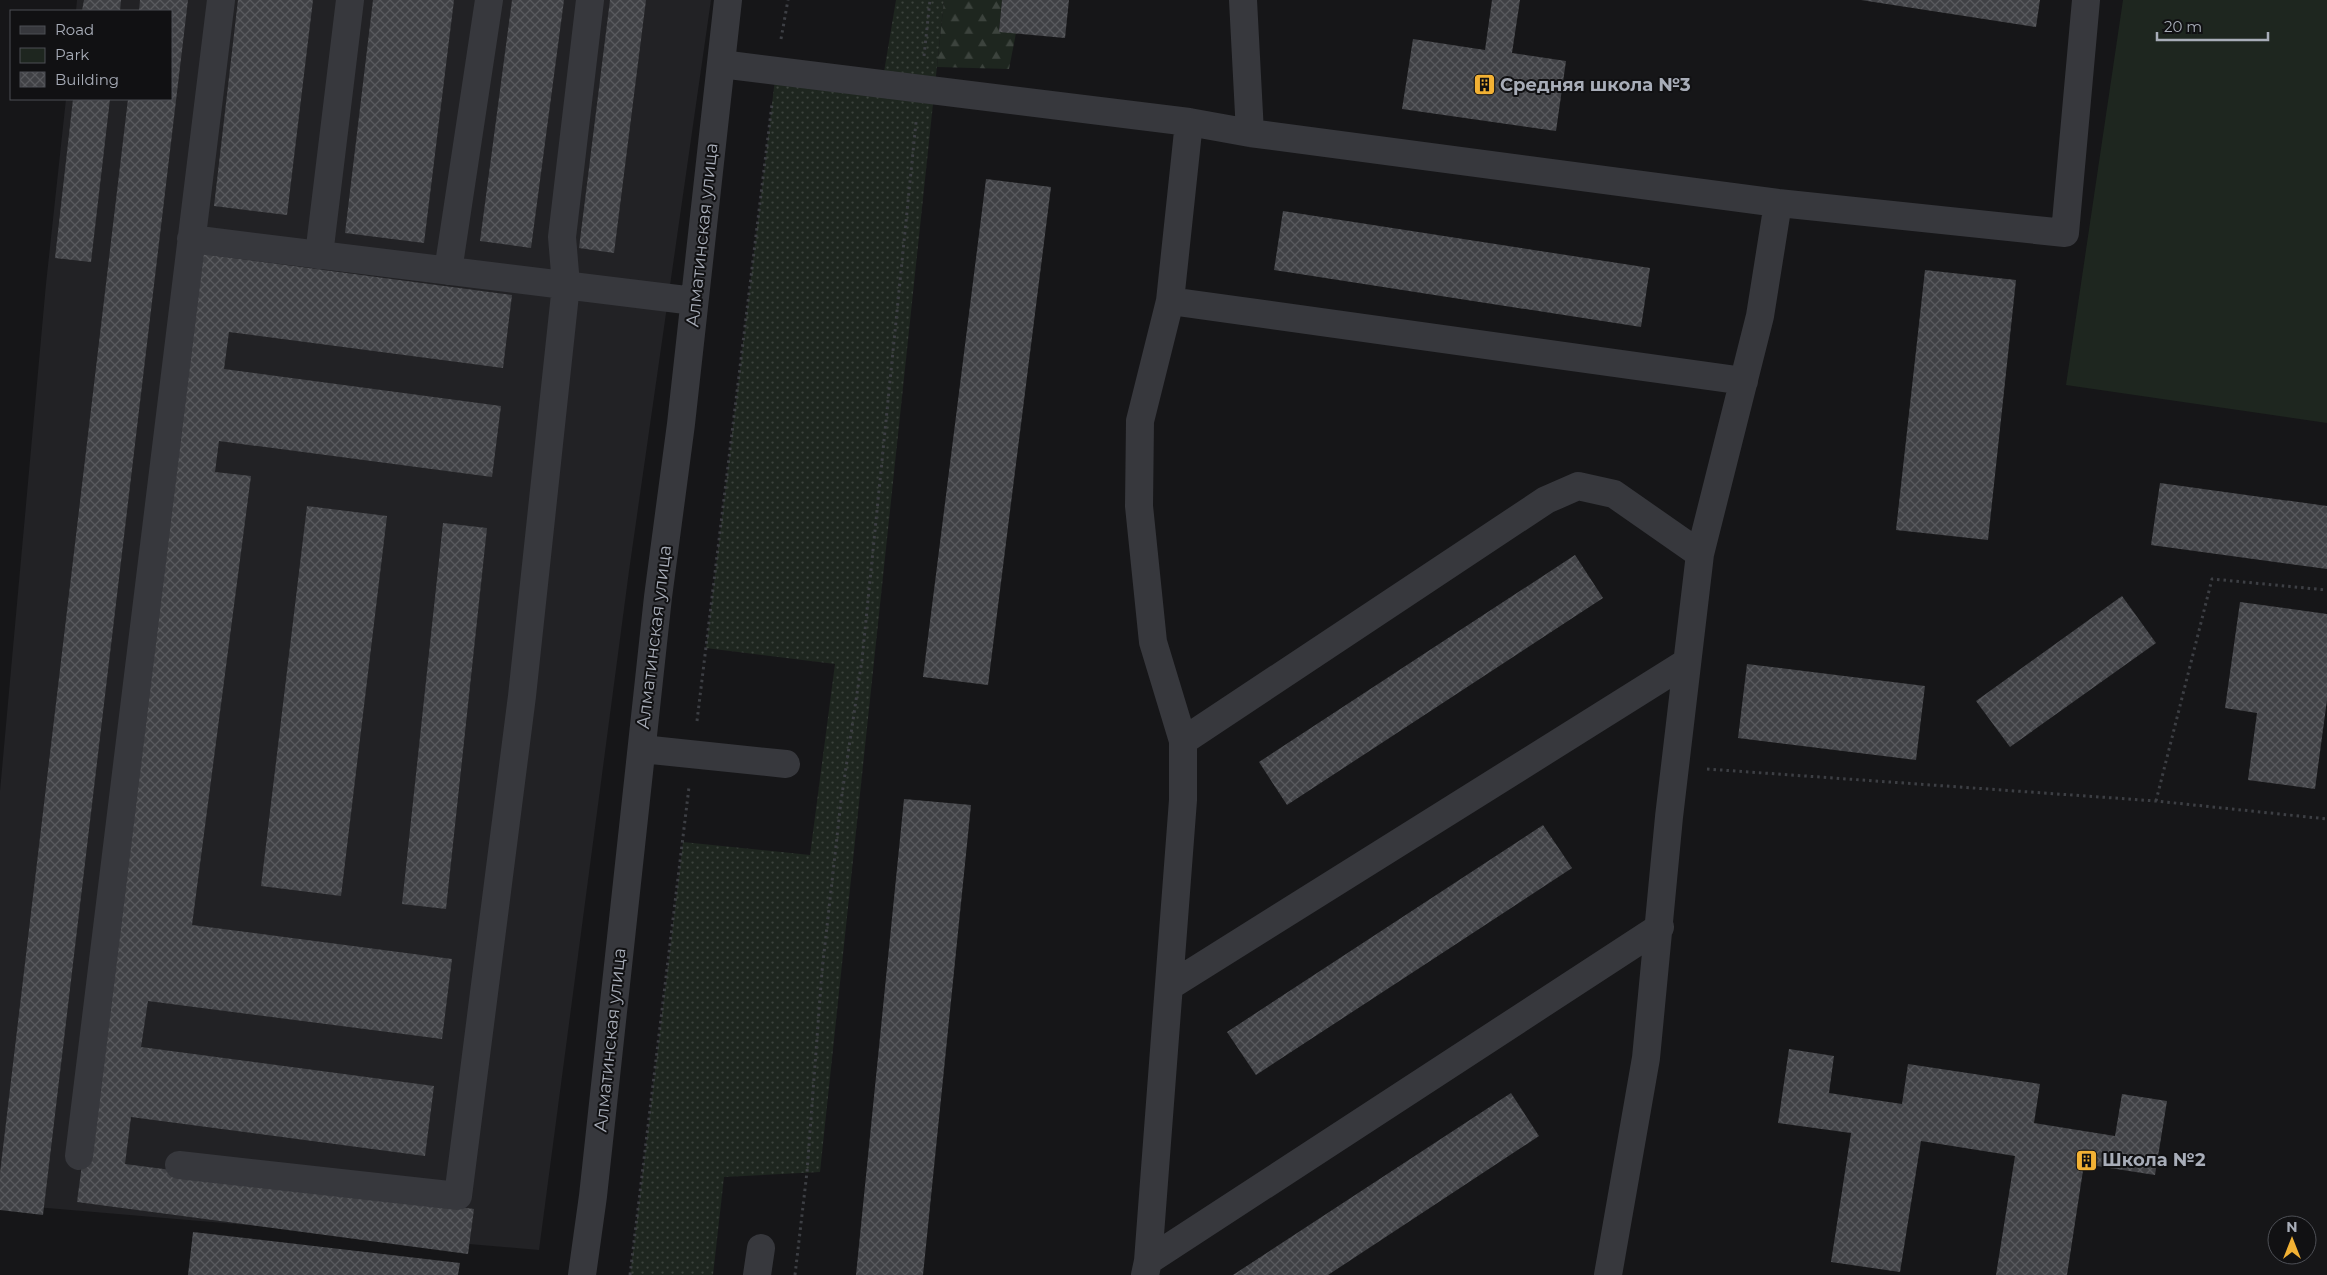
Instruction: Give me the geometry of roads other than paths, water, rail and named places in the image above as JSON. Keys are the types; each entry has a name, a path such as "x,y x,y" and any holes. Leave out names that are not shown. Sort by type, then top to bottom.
{"street":[{"path":"79,1156 221,0"},
{"path":"319,254 350,0"},
{"path":"448,271 488,0"},
{"path":"179,1166 458,1196 522,696 566,285 562,237 590,0"},
{"name":"Алматинская улица","path":"582,1275 594,1196 658,597 681,424 728,0"},
{"path":"1243,0 1250,133"},
{"path":"721,64 1189,122 1250,133 1778,203 2065,233 2086,0"},
{"path":"1146,1268 1170,986 1183,800 1183,741 1153,642 1139,506 1140,421 1170,301 1189,122"},
{"path":"1608,1275 1646,1058 1670,817 1700,554 1760,316 1778,203"},
{"path":"191,239 694,302"},
{"path":"1170,301 1744,380"},
{"path":"1183,741 1546,500 1578,486 1614,494 1700,554"},
{"path":"1170,986 1687,662"},
{"path":"642,749 786,764"},
{"path":"1146,1268 1660,927"},
{"path":"758,1275 761,1248"}],"place":[{"name":"Средняя школа №3","path":"1484,85"},
{"name":"Школа №2","path":"2086,1160"}]}
